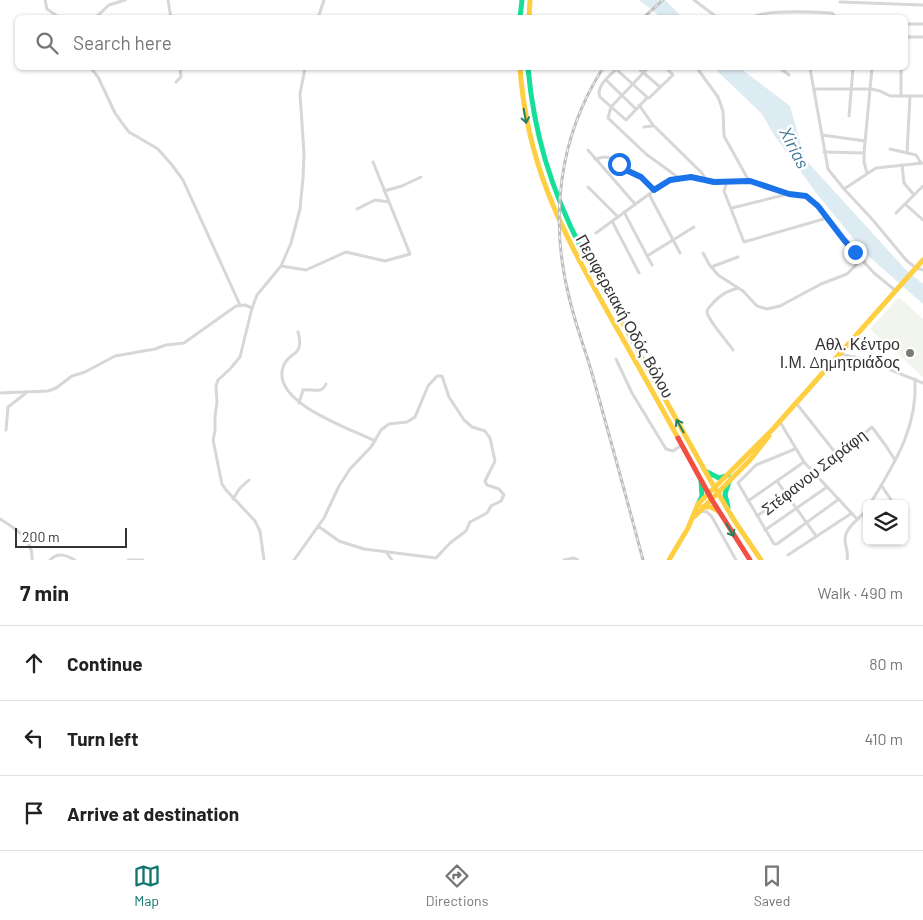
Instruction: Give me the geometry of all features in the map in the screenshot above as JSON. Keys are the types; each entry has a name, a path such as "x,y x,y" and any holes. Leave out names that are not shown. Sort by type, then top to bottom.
{"main road":[{"path":"520,15 522,0"},
{"path":"529,15 530,0"},
{"name":"Περιφερειακή Οδός Βόλου","path":"520,70 527,124 551,204 571,246 720,513 750,560"},
{"name":"Περιφερειακή Οδός Βόλου","path":"528,70 538,136 548,172 564,212 618,316 733,520"},
{"path":"670,560 700,507 716,491 728,475 780,422 923,260"},
{"path":"716,491 729,482 761,447 773,429"},
{"path":"704,468 716,478 728,475"},
{"path":"700,477 702,493 700,507"},
{"path":"729,482 725,495 733,520 761,560"},
{"path":"700,507 711,507 720,513"}],"street":[{"path":"45,0 47,9 56,15"},
{"path":"98,15 109,5 125,0"},
{"path":"168,0 170,15"},
{"path":"319,15 324,0"},
{"path":"694,0 714,15"},
{"path":"840,2 923,4"},
{"path":"758,15 763,13 815,12 832,13 834,15"},
{"path":"908,24 923,24"},
{"path":"908,37 923,37"},
{"path":"93,70 98,77 115,113 129,132 158,149 183,180 240,305"},
{"path":"176,82 180,77 180,70"},
{"path":"264,560 259,528 255,521 224,487 213,444 217,402 216,386 218,380 240,357 252,308 259,290 281,266 292,243 300,209 304,153 300,94 305,70"},
{"path":"615,70 599,88 598,93 626,120 673,75 668,70"},
{"path":"619,70 647,98"},
{"path":"641,70 660,88"},
{"path":"698,70 718,97 723,111 724,136 749,181"},
{"path":"783,70 789,75"},
{"path":"810,70 828,169 907,261 915,269 923,270"},
{"path":"849,116 853,70"},
{"path":"867,173 864,153 872,70"},
{"path":"901,70 901,96"},
{"path":"644,72 611,107 608,114 609,120 653,160 680,178"},
{"path":"606,80 636,109"},
{"path":"814,89 871,90 880,91 890,96 923,96"},
{"path":"907,153 910,96"},
{"path":"640,105 653,126 702,173 706,180"},
{"path":"644,127 653,126"},
{"path":"822,135 865,141"},
{"path":"844,189 878,167 922,163 918,156 890,149"},
{"path":"588,150 635,204"},
{"path":"824,152 864,153"},
{"path":"595,159 604,156 612,158 625,169 641,177 654,190"},
{"path":"281,266 306,270 346,252 386,261 410,254 373,162"},
{"path":"902,164 904,183 914,195"},
{"path":"596,233 670,180 691,177 727,182 749,181 789,194 810,198 844,240 881,279 897,290"},
{"path":"384,191 421,178"},
{"path":"727,182 724,189 744,242 827,218"},
{"path":"896,213 923,186"},
{"path":"588,187 618,217"},
{"path":"649,194 680,253"},
{"path":"731,208 789,194"},
{"path":"357,209 375,200 389,202"},
{"path":"905,204 923,220"},
{"path":"624,212 652,265"},
{"path":"612,221 639,273"},
{"path":"647,256 694,227"},
{"path":"703,253 711,267 721,277 738,288 757,306 770,309 827,281 847,274 862,259"},
{"path":"711,267 738,257"},
{"path":"733,350 711,322 707,312 719,297 728,291 738,288"},
{"path":"0,393 26,393 51,390 72,376 85,372 115,356 184,343 240,305 252,308"},
{"path":"298,332 300,340 299,349 284,365 282,373 283,382 288,392 299,403 331,421 375,440"},
{"path":"840,354 867,360 923,383"},
{"path":"616,359 632,393 664,448 671,451 682,445"},
{"path":"294,560 318,526 324,518 342,480 381,430 389,424 407,422 414,417 428,386 440,375 444,379 449,397 464,420 472,427 485,431 489,435 495,461 485,483 499,489 504,495 501,501 491,506 487,513 470,522 466,531 450,543 436,558 364,549 339,541 318,526"},
{"path":"872,500 906,440 912,420 916,391 915,379"},
{"path":"299,403 303,390 318,391 324,388 326,384"},
{"path":"6,430 8,407 26,393"},
{"path":"796,404 838,456"},
{"path":"780,422 804,462 857,519"},
{"name":"Στέφανου Σαράφη","path":"756,516 815,474 872,428 895,460"},
{"path":"795,449 758,464 738,483 774,544 777,544 839,499"},
{"path":"748,501 804,462"},
{"path":"234,499 240,488 249,480"},
{"path":"777,481 816,536"},
{"path":"881,486 891,500"},
{"path":"765,530 828,487"},
{"path":"700,507 712,517 736,560"},
{"path":"788,555 852,513"},
{"path":"847,560 848,553 845,538 863,513"},
{"path":"0,519 19,532 28,542 32,550 32,560"},
{"path":"387,553 392,560"},
{"path":"50,560 54,556 63,554 75,560"},
{"path":"564,560 574,558 578,560"},
{"path":"128,560 143,560"}],"shaded area":[{"name":"Αθλ. Κέντρο Ι.Μ. Δημητριάδος","path":"899,297 923,319 923,377 870,329"}],"water":[{"path":"639,0 665,0 680,15 658,15"},
{"name":"Xirias","path":"716,70 743,70 790,106 805,159 906,270 923,284 923,304 866,254 817,194 774,135 762,114"}],"railway":[{"path":"646,15 663,0"},
{"path":"602,70 588,95 567,151 559,211 560,241 572,310 593,377 643,560"}],"traffic: fast":[{"path":"520,15 522,0"},
{"path":"528,70 539,138 561,204 581,248"},
{"path":"707,472 719,478 728,475"},
{"path":"698,504 702,496 701,481"},
{"path":"728,507 725,494 729,482"}],"traffic: slow":[{"path":"529,15 530,0"},
{"path":"520,70 530,135 538,165 560,222 589,279 678,438"},
{"path":"581,248 709,478 761,560"},
{"path":"669,560 688,528 698,504 773,429 923,260"},
{"path":"695,516 750,460 769,436"},
{"path":"702,507 711,507 718,511"}],"traffic: jam":[{"path":"678,438 712,500 750,560"}],"place":[{"name":"Αθλ. Κέντρο Ι.Μ. Δημητριάδος","path":"910,353"}],"route":[{"path":"619,164 626,170 641,177 654,190 670,180 691,177 714,182 750,181 789,194 806,196 818,206 855,252"}]}
